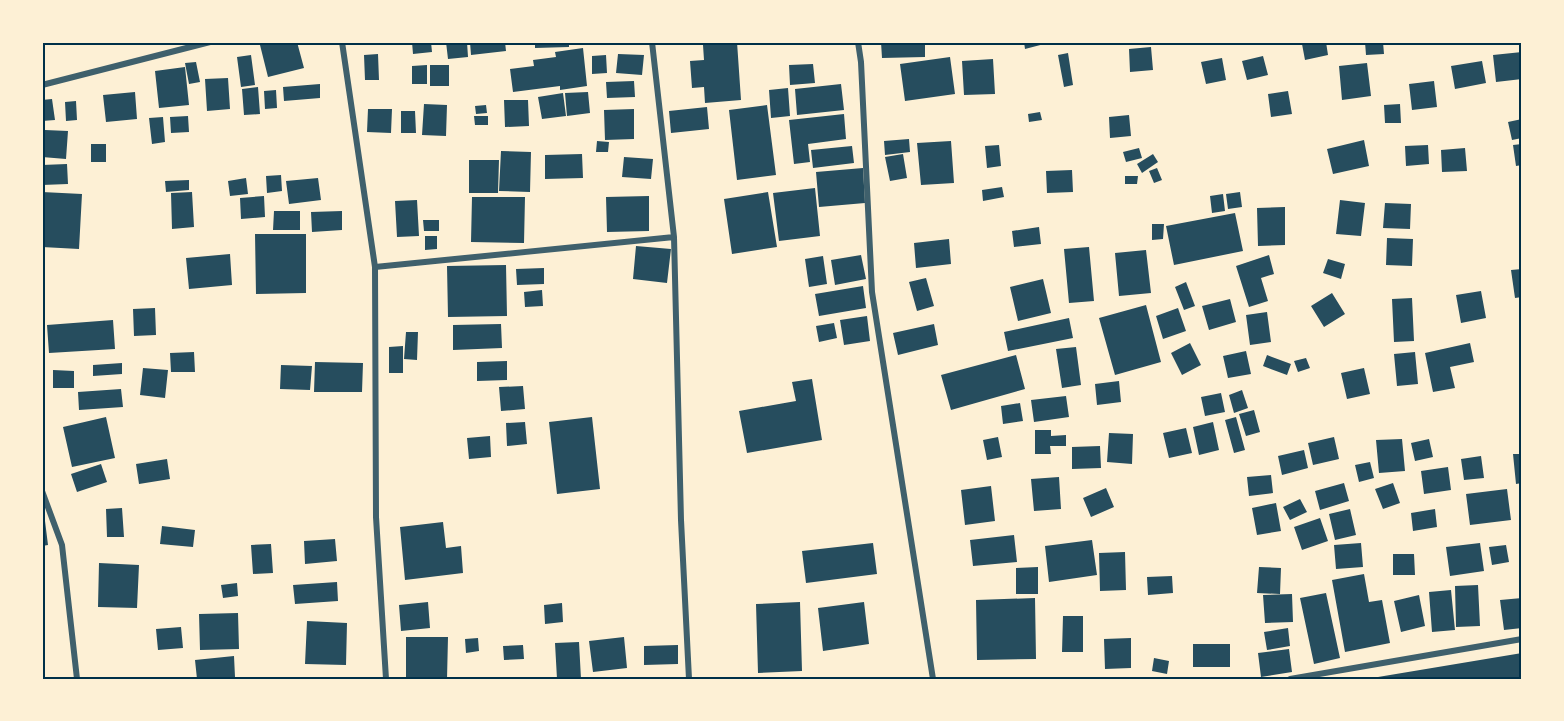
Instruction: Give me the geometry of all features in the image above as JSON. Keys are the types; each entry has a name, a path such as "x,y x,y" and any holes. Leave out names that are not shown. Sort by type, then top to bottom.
{"street":[{"path":"42,84 210,42"},
{"path":"342,42 375,267 376,517 386,679"},
{"path":"652,42 674,237 681,520 690,679"},
{"path":"858,42 861,62 872,292 933,679"},
{"path":"375,267 674,237"},
{"path":"42,491 62,545 77,679"},
{"path":"1290,679 1522,639"}],"building":[{"path":"274,42 297,42 304,68 268,77 260,45"},
{"path":"412,42 431,42 432,52 413,54"},
{"path":"446,42 467,42 468,57 448,59"},
{"path":"470,42 505,42 506,51 471,55"},
{"path":"535,42 569,42 569,47 535,48"},
{"path":"737,42 741,100 705,103 704,87 692,88 690,61 704,60 703,45"},
{"path":"881,42 925,42 925,57 882,58"},
{"path":"1024,42 1048,42 1048,43 1025,49"},
{"path":"1326,42 1328,55 1305,60 1302,44"},
{"path":"1365,42 1383,42 1384,54 1366,55"},
{"path":"1151,47 1153,70 1130,72 1129,49"},
{"path":"583,48 587,86 560,90 560,86 513,92 510,69 534,66 533,60 556,57 555,52"},
{"path":"1522,52 1522,79 1496,82 1493,55"},
{"path":"1068,53 1073,85 1064,87 1058,55"},
{"path":"378,54 379,80 365,80 364,55"},
{"path":"618,54 644,55 642,75 616,73"},
{"path":"251,55 255,85 241,87 237,57"},
{"path":"606,55 607,73 592,74 592,56"},
{"path":"1263,56 1268,75 1247,80 1242,61"},
{"path":"950,57 955,94 905,101 900,64"},
{"path":"1222,58 1226,80 1206,84 1201,62"},
{"path":"993,59 995,94 964,95 962,61"},
{"path":"1482,61 1486,83 1455,89 1451,66"},
{"path":"196,62 200,82 189,84 185,63"},
{"path":"1367,63 1371,96 1342,100 1339,66"},
{"path":"813,64 815,83 790,85 789,65"},
{"path":"427,65 427,84 412,84 412,66"},
{"path":"430,65 449,65 449,86 430,86"},
{"path":"185,67 189,105 159,108 155,71"},
{"path":"228,78 230,109 207,111 205,79"},
{"path":"634,81 635,97 607,98 606,82"},
{"path":"1434,81 1437,107 1412,110 1409,84"},
{"path":"320,84 320,98 284,101 283,87"},
{"path":"841,84 844,110 797,115 795,89"},
{"path":"258,87 260,114 244,115 242,89"},
{"path":"788,88 790,116 771,118 769,90"},
{"path":"276,90 277,108 265,109 264,91"},
{"path":"1288,91 1292,114 1271,117 1268,94"},
{"path":"135,92 137,119 106,122 103,95"},
{"path":"588,92 590,113 567,116 565,93"},
{"path":"563,93 566,116 542,119 538,97"},
{"path":"52,99 55,120 42,121 42,100"},
{"path":"504,100 528,100 529,126 505,127"},
{"path":"76,101 77,120 66,121 65,102"},
{"path":"424,104 447,105 446,136 422,135"},
{"path":"1400,104 1401,123 1385,123 1384,105"},
{"path":"486,105 487,113 476,114 475,106"},
{"path":"767,105 776,175 737,180 729,110"},
{"path":"707,107 709,129 671,133 669,111"},
{"path":"368,109 392,109 391,133 367,132"},
{"path":"634,109 634,139 605,140 604,110"},
{"path":"401,111 415,111 416,133 401,133"},
{"path":"1040,112 1042,120 1029,122 1028,114"},
{"path":"844,114 846,139 808,144 810,162 794,164 789,120"},
{"path":"1129,115 1131,136 1110,138 1109,117"},
{"path":"188,116 189,132 171,133 170,117"},
{"path":"474,116 488,116 488,125 475,125"},
{"path":"163,117 165,142 152,144 149,118"},
{"path":"1522,119 1522,138 1512,140 1508,122"},
{"path":"45,130 68,131 66,159 42,157"},
{"path":"909,139 910,152 885,155 884,141"},
{"path":"1364,140 1369,166 1333,174 1327,149"},
{"path":"597,141 609,142 608,152 596,152"},
{"path":"951,141 954,183 921,185 917,143"},
{"path":"91,144 106,144 106,162 91,162"},
{"path":"1522,144 1522,165 1516,166 1513,145"},
{"path":"999,145 1001,166 987,168 985,146"},
{"path":"1428,145 1429,164 1406,166 1405,146"},
{"path":"852,146 854,163 813,168 811,150"},
{"path":"1139,148 1142,158 1126,162 1123,152"},
{"path":"1465,148 1467,171 1442,172 1441,150"},
{"path":"501,151 531,152 530,192 499,191"},
{"path":"582,154 583,178 545,179 545,155"},
{"path":"903,154 907,178 890,181 885,157"},
{"path":"1153,154 1158,162 1142,173 1137,164"},
{"path":"624,157 653,159 651,179 622,177"},
{"path":"469,160 499,160 498,193 469,193"},
{"path":"67,164 68,184 42,185 42,165"},
{"path":"863,168 865,203 819,207 816,172"},
{"path":"1157,168 1162,180 1154,183 1149,171"},
{"path":"1072,170 1073,192 1047,193 1046,171"},
{"path":"281,175 282,191 267,193 266,176"},
{"path":"1125,176 1138,176 1137,184 1125,184"},
{"path":"246,178 248,194 230,196 228,181"},
{"path":"318,178 321,200 289,204 286,181"},
{"path":"189,180 189,190 166,192 165,181"},
{"path":"1002,187 1004,197 983,201 982,190"},
{"path":"815,188 820,236 779,241 773,193"},
{"path":"42,192 82,194 79,249 42,247"},
{"path":"192,192 194,227 172,229 171,193"},
{"path":"768,192 777,247 732,254 724,199"},
{"path":"1240,192 1242,207 1228,209 1226,194"},
{"path":"1223,194 1225,211 1212,213 1210,196"},
{"path":"264,196 265,217 241,219 240,198"},
{"path":"649,196 649,231 607,232 606,197"},
{"path":"472,197 525,197 524,243 471,242"},
{"path":"417,200 419,236 397,237 395,201"},
{"path":"1340,200 1365,203 1361,236 1336,234"},
{"path":"1385,203 1411,204 1410,229 1383,228"},
{"path":"1285,207 1285,245 1258,246 1257,208"},
{"path":"274,211 300,211 300,230 273,230"},
{"path":"342,211 342,230 312,232 311,212"},
{"path":"1235,213 1243,251 1174,265 1166,226"},
{"path":"423,220 439,220 439,231 424,231"},
{"path":"1152,224 1164,224 1163,239 1152,240"},
{"path":"1039,227 1041,244 1014,247 1012,231"},
{"path":"255,234 306,234 306,293 256,294"},
{"path":"425,236 437,236 437,249 425,250"},
{"path":"1387,238 1413,239 1412,266 1386,265"},
{"path":"949,239 951,264 916,268 914,243"},
{"path":"636,246 671,249 667,283 633,279"},
{"path":"1089,247 1094,301 1069,303 1064,249"},
{"path":"1146,250 1151,293 1119,296 1115,253"},
{"path":"230,254 232,285 189,289 186,258"},
{"path":"861,255 866,279 835,285 831,260"},
{"path":"1269,255 1274,274 1261,278 1268,301 1249,307 1236,266"},
{"path":"823,256 827,284 809,287 805,259"},
{"path":"1328,259 1345,264 1341,279 1323,273"},
{"path":"506,265 507,316 448,317 447,266"},
{"path":"544,268 544,284 517,285 516,269"},
{"path":"1522,269 1522,297 1515,298 1511,270"},
{"path":"926,278 934,306 917,311 909,282"},
{"path":"1043,279 1051,313 1018,321 1010,287"},
{"path":"1186,282 1195,306 1184,310 1175,287"},
{"path":"863,286 866,308 819,316 815,294"},
{"path":"542,290 543,306 525,307 524,292"},
{"path":"1481,291 1486,318 1461,323 1456,295"},
{"path":"1332,293 1345,314 1324,327 1311,306"},
{"path":"1412,298 1414,341 1394,342 1392,299"},
{"path":"1230,299 1236,322 1209,330 1202,306"},
{"path":"1146,305 1161,362 1115,375 1099,318"},
{"path":"155,308 156,335 134,336 133,309"},
{"path":"1178,308 1186,331 1163,339 1156,316"},
{"path":"1267,312 1271,342 1250,345 1246,315"},
{"path":"867,316 870,341 844,345 840,320"},
{"path":"1069,318 1073,338 1008,351 1004,332"},
{"path":"113,320 115,349 49,353 47,325"},
{"path":"834,323 837,338 819,342 816,326"},
{"path":"501,324 502,348 453,350 453,325"},
{"path":"934,324 938,345 898,355 893,333"},
{"path":"406,332 418,332 417,360 404,359"},
{"path":"1190,343 1201,365 1182,375 1171,353"},
{"path":"1470,343 1474,362 1450,367 1455,388 1433,392 1425,353"},
{"path":"403,346 403,373 389,373 389,347"},
{"path":"1076,347 1081,385 1062,388 1056,349"},
{"path":"1246,351 1251,374 1228,378 1223,356"},
{"path":"194,352 195,372 171,372 170,353"},
{"path":"1415,352 1418,384 1397,386 1394,354"},
{"path":"1016,355 1025,389 951,410 941,375"},
{"path":"1267,355 1291,364 1287,375 1263,366"},
{"path":"1306,358 1310,368 1298,372 1294,361"},
{"path":"507,361 507,380 477,381 477,362"},
{"path":"315,362 363,363 362,392 314,392"},
{"path":"122,363 122,374 93,376 93,365"},
{"path":"281,365 312,366 310,390 280,389"},
{"path":"143,368 168,370 165,398 140,395"},
{"path":"1364,368 1370,394 1347,399 1341,373"},
{"path":"53,370 74,371 74,388 53,388"},
{"path":"812,379 822,440 747,453 739,411 796,401 792,382"},
{"path":"1119,381 1121,402 1097,405 1095,384"},
{"path":"523,386 525,409 501,411 499,387"},
{"path":"121,389 123,407 79,410 78,392"},
{"path":"1242,390 1248,408 1234,413 1229,395"},
{"path":"1221,393 1225,412 1205,416 1201,397"},
{"path":"1066,396 1069,417 1034,422 1031,400"},
{"path":"1020,403 1023,421 1003,424 1001,406"},
{"path":"1254,410 1260,432 1246,436 1239,414"},
{"path":"106,417 115,458 72,467 63,427"},
{"path":"592,417 600,489 557,494 549,422"},
{"path":"1236,417 1245,450 1234,453 1225,420"},
{"path":"525,422 527,444 507,446 506,423"},
{"path":"1213,422 1219,450 1199,455 1193,427"},
{"path":"1186,428 1192,453 1169,458 1163,433"},
{"path":"1035,430 1051,430 1051,436 1066,435 1066,446 1050,446 1051,454 1035,454"},
{"path":"1109,433 1133,434 1132,464 1107,462"},
{"path":"490,436 491,457 469,459 467,438"},
{"path":"998,437 1002,457 987,460 983,440"},
{"path":"1334,437 1339,459 1313,465 1308,443"},
{"path":"1402,439 1405,471 1379,473 1376,440"},
{"path":"1429,439 1433,457 1415,461 1411,443"},
{"path":"1100,446 1101,468 1072,469 1072,447"},
{"path":"1304,450 1308,468 1282,475 1278,456"},
{"path":"1513,454 1522,454 1522,483 1516,484"},
{"path":"1481,456 1484,478 1464,480 1461,459"},
{"path":"167,459 170,479 139,484 136,464"},
{"path":"1370,462 1374,478 1359,482 1355,465"},
{"path":"101,464 107,482 77,492 71,474"},
{"path":"1448,467 1451,490 1424,494 1421,471"},
{"path":"1271,475 1273,493 1249,496 1247,477"},
{"path":"1059,477 1061,509 1034,511 1031,479"},
{"path":"1344,483 1349,501 1320,510 1315,491"},
{"path":"1393,483 1400,503 1383,509 1375,489"},
{"path":"991,486 995,521 965,525 961,490"},
{"path":"1106,488 1114,507 1091,517 1083,498"},
{"path":"1507,489 1511,520 1470,525 1466,494"},
{"path":"1300,499 1307,512 1290,520 1283,507"},
{"path":"1276,503 1281,531 1257,535 1252,508"},
{"path":"122,508 124,537 107,537 106,509"},
{"path":"1350,509 1356,535 1335,540 1329,514"},
{"path":"1435,509 1437,527 1413,531 1411,513"},
{"path":"1320,518 1328,541 1302,550 1294,527"},
{"path":"45,521 48,545 42,546 42,522"},
{"path":"443,522 446,548 461,546 463,573 405,580 400,527"},
{"path":"162,526 195,530 193,547 160,544"},
{"path":"1014,535 1017,562 973,566 970,540"},
{"path":"335,539 337,561 305,564 304,541"},
{"path":"1092,540 1097,575 1049,582 1045,546"},
{"path":"873,543 877,574 806,583 802,551"},
{"path":"1361,543 1363,567 1336,569 1334,545"},
{"path":"1480,543 1484,571 1450,576 1446,547"},
{"path":"271,544 273,573 253,574 251,545"},
{"path":"1506,545 1509,562 1492,565 1489,547"},
{"path":"1125,552 1126,590 1100,591 1099,553"},
{"path":"1393,554 1414,554 1415,575 1393,575"},
{"path":"99,563 139,565 137,608 98,607"},
{"path":"1038,567 1038,594 1016,594 1016,568"},
{"path":"1259,567 1281,568 1280,594 1257,593"},
{"path":"1364,574 1369,602 1382,600 1390,643 1345,652 1332,580"},
{"path":"1172,576 1173,593 1148,595 1147,577"},
{"path":"337,582 338,601 295,604 293,585"},
{"path":"237,583 238,596 223,598 221,585"},
{"path":"1478,585 1480,626 1456,627 1455,586"},
{"path":"1451,590 1455,630 1432,632 1429,592"},
{"path":"1326,593 1340,658 1314,664 1300,598"},
{"path":"1292,594 1293,622 1265,623 1263,595"},
{"path":"1419,595 1425,626 1401,632 1394,601"},
{"path":"1035,598 1036,659 977,660 976,600"},
{"path":"1522,598 1522,628 1504,630 1500,600"},
{"path":"428,602 430,628 401,631 399,605"},
{"path":"800,602 802,671 758,673 756,604"},
{"path":"864,602 869,644 823,651 818,608"},
{"path":"562,603 563,622 545,624 544,605"},
{"path":"238,613 239,649 200,650 199,614"},
{"path":"1063,616 1083,616 1083,652 1062,652"},
{"path":"307,621 347,623 346,665 305,664"},
{"path":"181,627 183,648 158,650 156,629"},
{"path":"1288,628 1290,646 1267,650 1264,632"},
{"path":"406,637 448,637 447,679 406,679"},
{"path":"624,637 627,668 593,672 589,641"},
{"path":"478,638 479,651 466,653 465,639"},
{"path":"1131,638 1131,668 1105,669 1104,639"},
{"path":"579,642 581,679 557,679 555,643"},
{"path":"1193,644 1230,644 1230,667 1193,667"},
{"path":"523,645 524,659 504,660 503,646"},
{"path":"678,645 678,664 644,665 644,646"},
{"path":"1289,649 1292,672 1261,677 1258,653"},
{"path":"1522,653 1522,679 1372,679 1372,678"},
{"path":"234,656 235,677 197,679 195,660"},
{"path":"1154,658 1169,661 1167,674 1152,671"}]}
